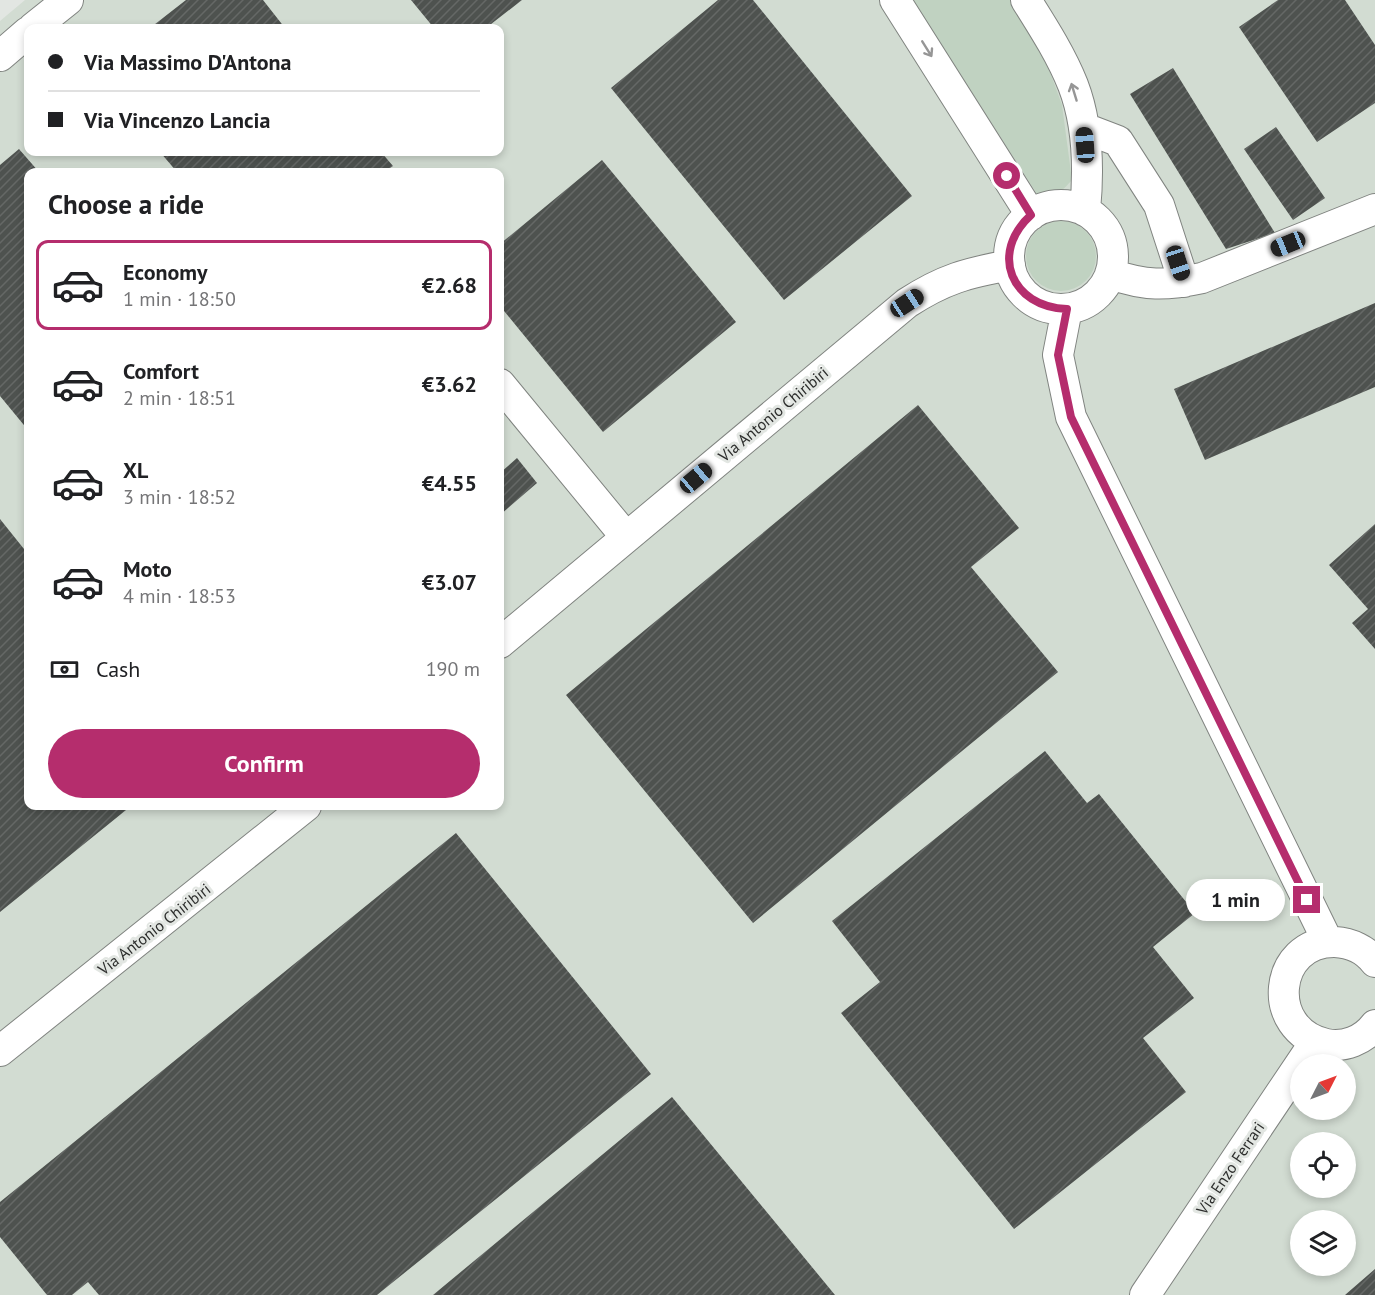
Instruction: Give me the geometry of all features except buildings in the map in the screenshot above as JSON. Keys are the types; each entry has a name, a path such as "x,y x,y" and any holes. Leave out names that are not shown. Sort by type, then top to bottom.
{"street":[{"path":"38,24 68,0"},
{"path":"895,0 1031,215"},
{"path":"1026,0 1073,85 1084,128 1088,181 1085,212"},
{"path":"0,56 24,35"},
{"path":"1084,128 1118,141 1159,205 1184,282"},
{"path":"1058,206 1085,212 1106,232 1111,245 1110,274 1104,287 1094,298 1067,309 1051,308 1030,298 1014,280 1010,265 1009,251 1013,237 1021,224 1044,208 1058,206"},
{"path":"1110,274 1140,284 1184,282 1202,278 1375,209"},
{"name":"Via Antonio Chiribiri","path":"504,640 907,303 935,284 966,273 1010,265"},
{"path":"1067,309 1058,355 1071,417 1328,942"},
{"path":"504,389 626,537"},
{"name":"Via Antonio Chiribiri","path":"0,1051 301,810"},
{"path":"1375,962 1358,948 1343,942 1328,942 1311,947 1298,957 1288,971 1283,987 1284,1004 1290,1020 1301,1033 1315,1042 1330,1045 1347,1044 1361,1038 1375,1025"},
{"name":"Via Enzo Ferrari","path":"1145,1295 1315,1042"}],"shaded area":[{"path":"25,0 1375,0 1375,1295 0,1295 0,21"}],"green space":[{"path":"913,0 1012,0 1038,39 1062,105 1072,180 1061,191 1048,196 1037,194"},
{"path":"1061,221 1074,224 1086,231 1093,243 1096,256 1093,269 1086,281 1074,288 1061,291 1048,288 1036,281 1029,269 1026,256 1029,243 1036,231 1048,224"}],"route":[{"path":"1007,176 1031,215 1021,224 1013,237 1009,251 1014,280 1036,303 1051,308 1067,309 1058,355 1071,417 1307,900"}]}
